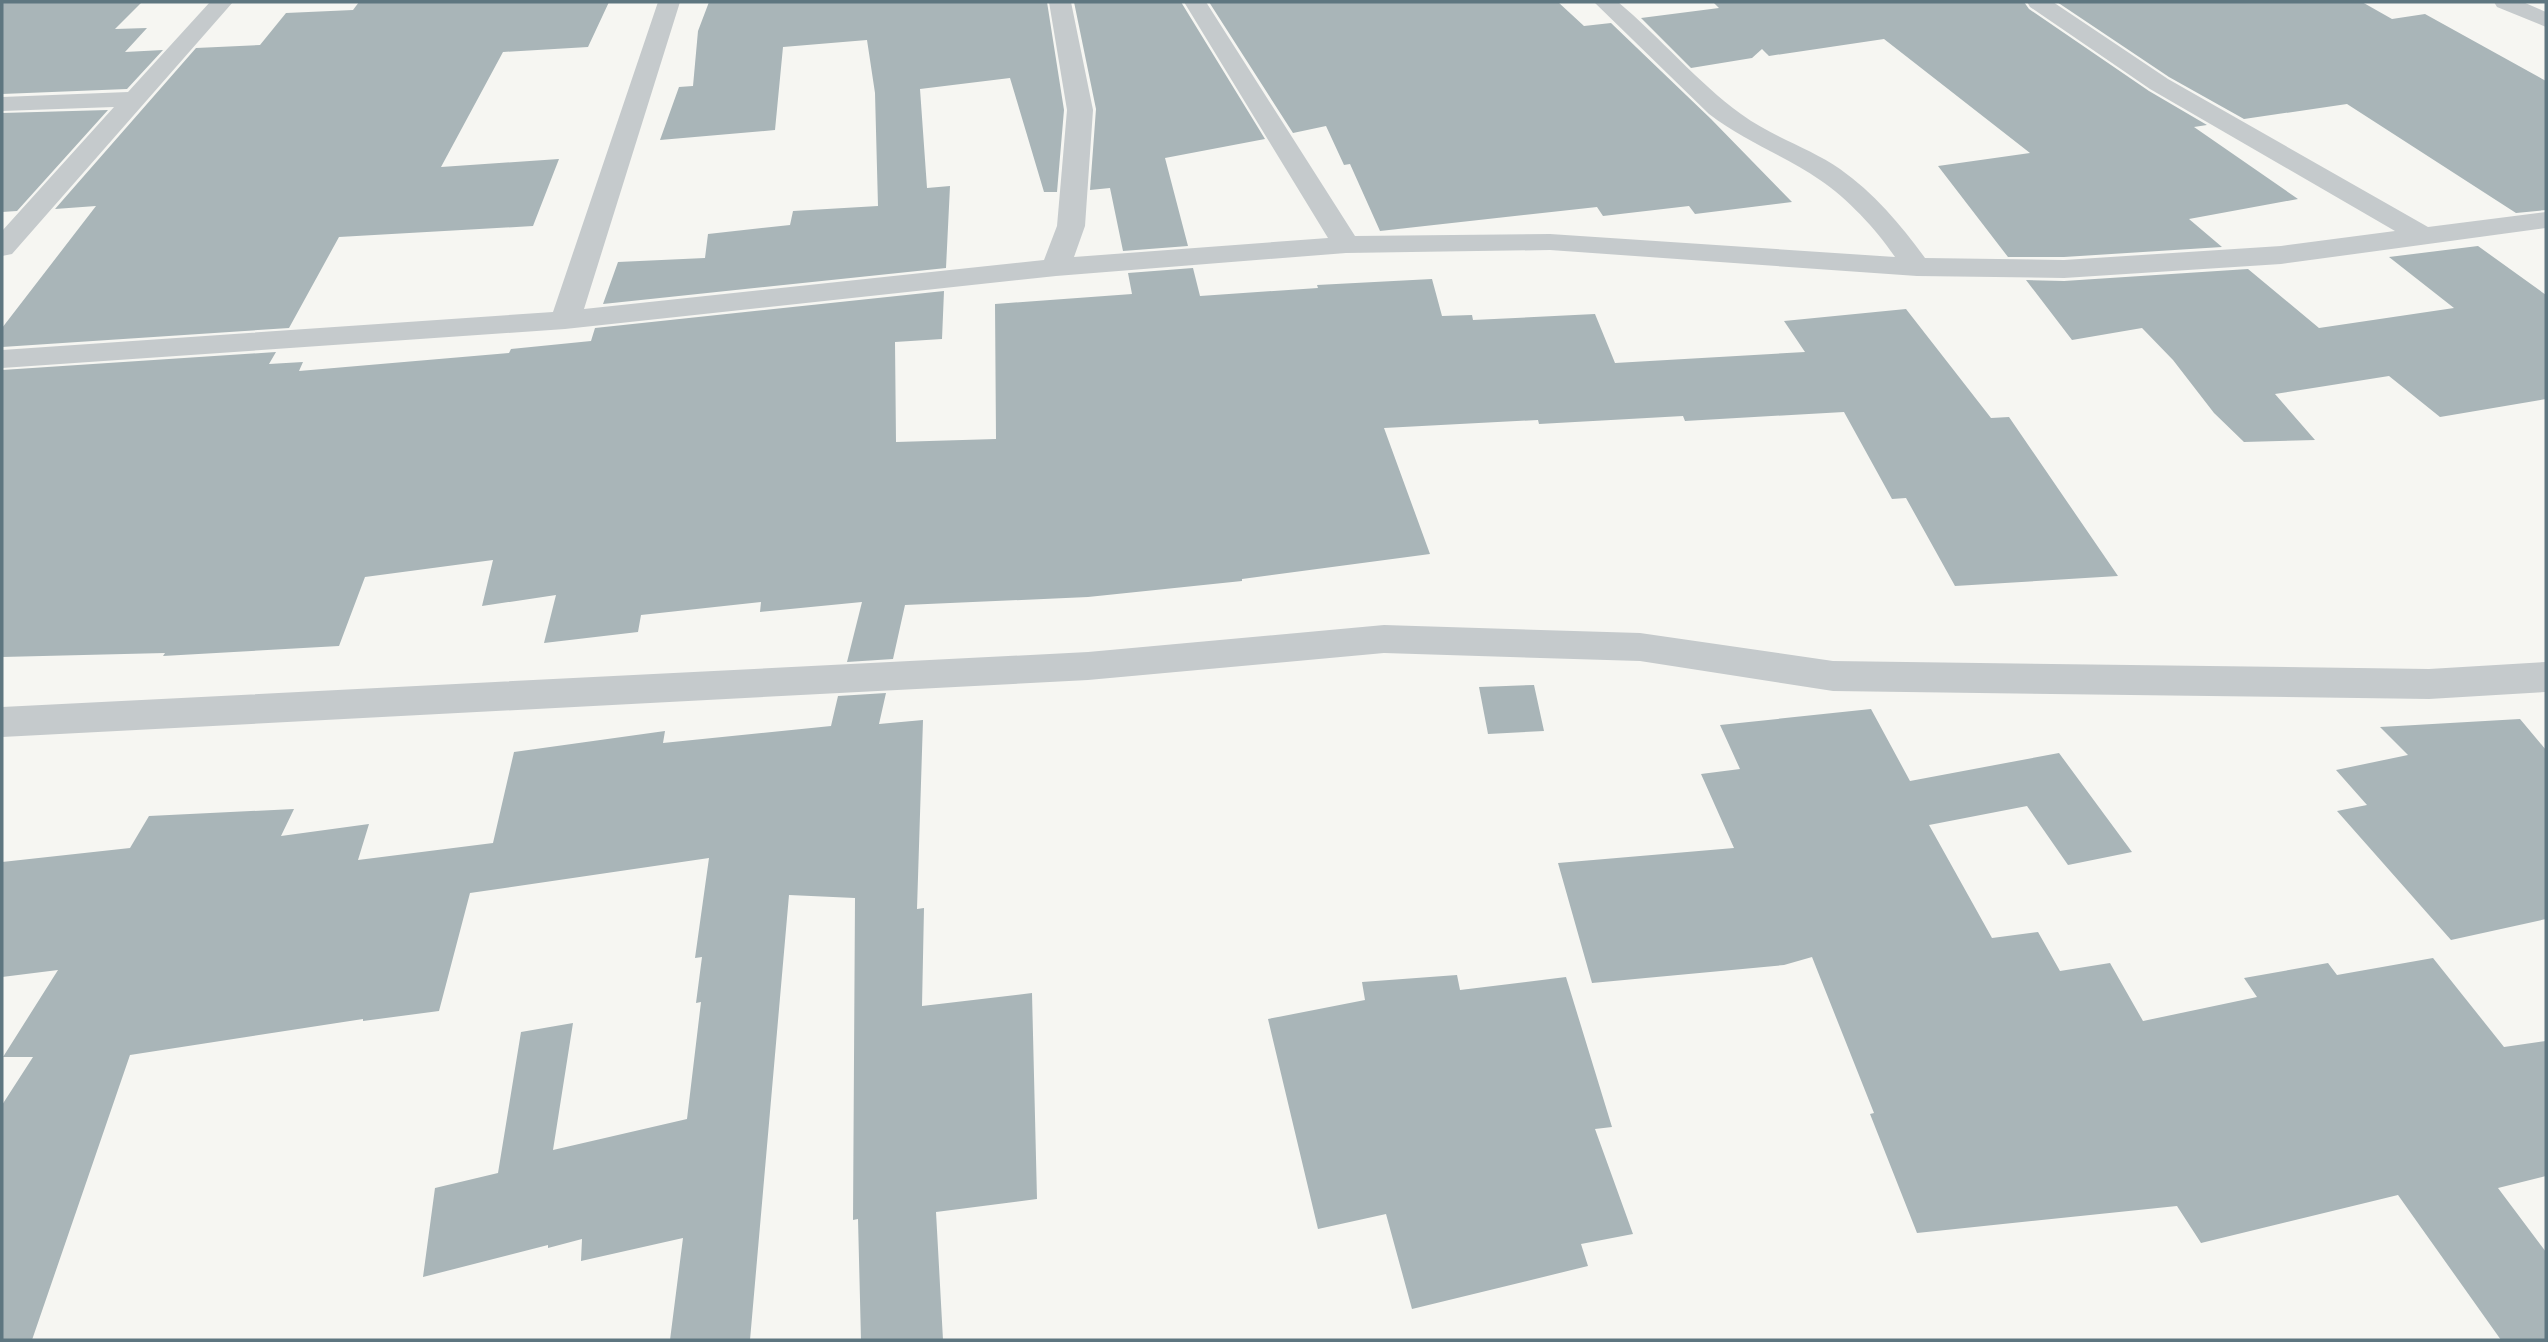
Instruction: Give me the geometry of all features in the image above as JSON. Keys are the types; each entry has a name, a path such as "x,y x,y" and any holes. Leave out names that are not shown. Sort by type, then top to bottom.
{"street":[{"path":"2,248 222,2"},
{"path":"565,320 669,2"},
{"path":"1056,267 1071,226 1080,110 1060,2"},
{"path":"1195,2 1346,244"},
{"path":"1605,2 1651,42 1718,109 1738,124 1831,175 1889,228 1917,267"},
{"path":"2038,2 2159,84 2423,236"},
{"path":"2505,2 2546,20"},
{"path":"2,104 133,99"},
{"path":"2,359 565,320 680,310 1056,267 1346,244 1550,242 1917,267 2064,269 2281,255 2546,220"},
{"path":"2,722 1088,666 1384,639 1640,647 1833,676 2429,684 2546,677"}],"building":[{"path":"2,2 142,2 115,29 147,28 125,52 163,50 127,89 2,94"},
{"path":"359,2 609,2 588,47 503,52 441,167 559,159 533,226 339,237 289,328 2,347 2,328 96,206 55,209 196,48 260,45 286,13 353,10"},
{"path":"709,2 1047,2 1064,110 1057,192 1044,192 1010,78 920,89 927,188 950,186 946,268 603,304 618,262 705,258 708,234 790,225 793,211 878,206 875,93 867,40 783,47 775,130 660,140 679,87 693,86 698,31"},
{"path":"1074,2 1181,2 1265,139 1165,158 1188,246 1123,251 1110,188 1090,190 1096,109"},
{"path":"1209,2 1558,2 1584,26 1611,23 1792,202 1695,214 1689,206 1603,216 1597,207 1380,231 1350,164 1344,165 1326,126 1293,133"},
{"path":"1713,2 2024,2 2029,9 2149,91 2207,125 2194,127 2298,199 2189,219 2222,247 2064,257 2008,257 1938,166 2030,153 1884,39 1769,56 1762,49 1752,58 1691,68 1641,18 1719,8"},
{"path":"2057,2 2362,2 2392,19 2425,14 2546,81 2546,210 2516,213 2347,104 2244,119 2169,77"},
{"path":"108,110 17,211 2,212 2,113"},
{"path":"2478,246 2546,295 2546,399 2440,417 2389,376 2275,394 2315,440 2244,442 2214,413 2173,360 2142,328 2072,340 2026,280 2064,281 2248,269 2319,328 2454,308 2389,257"},
{"path":"1193,268 1200,296 1318,288 1317,285 1432,279 1442,316 1472,315 1473,320 1595,314 1615,363 1805,352 1784,321 1906,309 1991,418 2009,417 2118,576 1955,586 1906,498 1892,499 1844,412 1685,421 1683,416 1539,424 1538,420 1384,428 1430,554 1242,581 1088,597 905,605 893,659 847,662 862,602 760,612 761,602 641,615 638,632 544,643 556,595 482,606 493,560 365,577 339,646 163,656 165,653 2,657 2,370 276,352 269,364 303,362 299,371 509,353 511,349 591,341 595,328 944,291 942,339 895,342 896,442 996,439 995,304 1132,294 1128,273"},
{"path":"1534,685 1544,731 1488,734 1479,687"},
{"path":"886,693 879,724 923,720 917,909 924,908 922,1006 1032,993 1037,1199 936,1212 943,1340 861,1340 858,1219 853,1220 855,898 789,895 750,1340 670,1340 683,1238 581,1261 582,1239 423,1277 435,1188 498,1173 521,1032 573,1023 553,1150 687,1119 701,1002 696,1003 702,957 695,958 709,858 470,893 439,1011 363,1019 130,1055 32,1340 2,1340 2,1105 33,1057 3,1057 58,970 2,977 2,862 130,848 149,816 294,809 281,836 369,824 358,860 493,843 514,752 665,731 663,743 831,726 838,696"},
{"path":"1871,709 1910,781 2059,753 2132,852 2068,865 2027,806 1929,825 1992,938 2038,932 2060,971 2110,963 2143,1021 2257,997 2244,978 2328,963 2337,975 2433,958 2504,1047 2546,1041 2546,1176 2498,1188 2546,1252 2546,1340 2501,1340 2398,1195 2201,1243 2177,1206 1917,1233 1870,1114 1874,1113 1812,957 1784,965 1592,983 1558,863 1734,848 1701,774 1740,769 1720,725"},
{"path":"2520,719 2546,750 2546,919 2451,940 2337,811 2367,805 2336,770 2408,755 2380,727"},
{"path":"1457,975 1460,990 1566,977 1612,1127 1595,1129 1633,1234 1581,1244 1588,1266 1412,1309 1386,1214 1318,1229 1268,1019 1365,1000 1362,982"}]}
